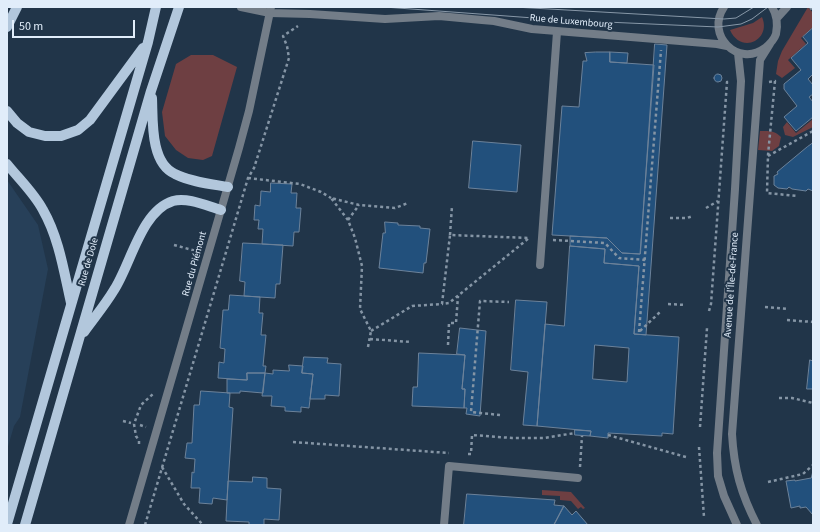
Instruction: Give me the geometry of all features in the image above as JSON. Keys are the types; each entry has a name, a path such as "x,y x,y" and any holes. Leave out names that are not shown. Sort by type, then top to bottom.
{"main road":[{"path":"7,27 17,7"},
{"name":"Rue de Dole","path":"24,525 152,91 179,7"},
{"name":"Rue de Dole","path":"7,524 148,42 155,12"},
{"path":"7,111 17,123 29,132 45,136 61,136 78,130 95,114 148,42"},
{"path":"152,91 154,142 163,164 173,173 186,178 228,187"},
{"path":"7,164 36,199 48,220 55,237 72,304"},
{"path":"79,339 115,289 146,224 156,211 164,204 175,201 188,201 221,210"}],"street":[{"name":"Rue de Luxembourg","path":"241,7 385,20 439,16 494,21 532,29 557,32 727,46"},
{"path":"724,7 718,19 718,27 719,34 727,46 738,53 750,54 760,51 770,44"},
{"path":"772,7 777,18 787,7"},
{"name":"Rue du Piémont","path":"129,525 249,111 271,10"},
{"name":"Avenue de l'Île-de-France","path":"757,525 745,501 733,458 732,434 760,60 775,36 777,18"},
{"path":"540,265 557,32"},
{"name":"Avenue de l'Île-de-France","path":"737,525 724,496 718,476 717,453 741,81 738,53"},
{"path":"444,525 449,466 578,478"}],"path":[{"path":"810,7 813,11"},
{"path":"145,525 248,178 254,168 289,58 288,46 283,36 298,26 303,25"},
{"path":"660,312 640,332 661,47"},
{"path":"768,82 775,81 768,155 767,193 797,196"},
{"path":"709,311 711,304 727,82"},
{"path":"764,161 768,155 813,131"},
{"path":"248,178 300,184 321,192 331,198 359,205 395,208 408,203"},
{"path":"706,208 724,197"},
{"path":"331,198 348,220 355,238 362,266 360,308 371,331 368,347"},
{"path":"348,220 359,205"},
{"path":"442,304 452,206"},
{"path":"670,218 687,218 693,216"},
{"path":"371,331 412,306 449,303 529,238 450,235"},
{"path":"570,241 605,243 619,258 645,260"},
{"path":"174,245 196,250 195,256"},
{"path":"448,345 449,323 456,323 458,296"},
{"path":"500,414 471,412 480,301 509,302"},
{"path":"668,304 686,305"},
{"path":"765,307 788,309"},
{"path":"787,320 813,322"},
{"path":"700,427 706,328"},
{"path":"370,339 411,342"},
{"path":"779,398 792,398 813,403"},
{"path":"123,421 133,423 141,405"},
{"path":"466,454 471,454 472,435 512,438 544,438 575,433"},
{"path":"608,435 686,457"},
{"path":"580,465 582,436"},
{"path":"294,442 454,453"},
{"path":"699,447 704,517"},
{"path":"768,482 803,474 813,465"},
{"path":"162,467 184,504 203,525"}],"shaded area":[{"path":"808,7 813,13 813,27 801,38 806,44 788,60 795,68 782,78 776,74 778,61 782,51"},
{"path":"762,17 764,25 763,32 754,42 741,42 735,38 730,30 753,23"},
{"path":"191,55 213,55 237,67 212,156 203,160 188,158 176,150 165,136 162,112 176,64"},
{"path":"813,119 813,127 793,137 785,135 783,127 787,122 796,133"},
{"path":"760,131 771,131 776,133 781,137 779,146 772,151 758,150"},
{"path":"7,180 38,225 48,269 20,417 14,426 7,450"},
{"path":"542,490 571,492 585,508 583,509 581,507 578,509 571,501 560,500 560,496 542,495"}],"building":[{"path":"813,28 813,74 808,79 813,85 813,94 809,97 813,102 813,117 796,131 784,117 797,106 784,89 784,84 801,70 791,58 808,43 803,37"},
{"path":"655,44 667,45 646,335 634,334 639,266 604,263 605,249 570,246 570,236 607,238 622,253 640,254"},
{"path":"610,52 610,62 654,65 640,254 622,253 607,238 552,235 562,106 579,107 583,61 587,61 585,53"},
{"path":"610,52 628,53 627,63 610,62"},
{"path":"718,74 721,75 721,81 718,82 715,81 714,78 715,75"},
{"path":"473,141 521,145 517,192 469,188"},
{"path":"813,143 813,191 808,189 806,191 792,189 789,187 787,189 778,188 774,185 774,176 778,174 777,172"},
{"path":"271,183 292,184 291,193 297,193 296,208 301,208 299,232 294,232 293,246 262,244 263,229 258,229 259,220 254,220 255,205 260,206 261,191 270,192"},
{"path":"385,222 398,223 398,225 420,226 420,228 430,229 426,263 424,263 423,273 379,268 383,233 385,233"},
{"path":"243,243 283,245 280,284 276,284 275,298 244,296 245,282 240,281"},
{"path":"570,246 605,249 604,263 639,266 634,334 679,337 673,434 662,433 662,436 608,433 608,438 590,436 591,431 537,426 545,324 564,326","holes":["595,345 629,348 627,382 593,379"]},
{"path":"230,295 260,297 259,313 263,313 261,335 266,335 263,366 266,366 265,373 247,373 247,380 218,378 219,362 224,363 225,349 220,348 223,310 228,310"},
{"path":"516,300 547,302 537,426 523,425 528,372 511,370"},
{"path":"460,328 486,331 480,416 466,414 467,408 464,408 465,389 462,389 465,355 457,354"},
{"path":"419,353 465,355 462,389 465,389 464,408 412,406 413,387 417,387"},
{"path":"304,357 328,358 327,363 341,364 339,396 325,395 325,399 310,399 313,374 302,373"},
{"path":"810,360 813,361 813,389 807,389"},
{"path":"289,365 303,366 302,373 313,374 309,408 301,407 301,412 285,411 285,407 271,406 272,396 262,396 265,373 273,374 273,370 289,371"},
{"path":"247,373 265,373 263,393 240,391 240,393 227,393 227,379 247,380"},
{"path":"201,391 230,393 229,407 233,408 227,500 213,498 212,504 199,503 200,488 191,488 195,459 185,458 187,443 192,443 194,405 199,405"},
{"path":"575,430 591,431 590,436 575,435"},
{"path":"813,471 813,515 806,507 800,508 800,506 791,508 786,481 811,478"},
{"path":"253,477 267,478 267,488 281,489 279,520 264,519 264,525 249,525 249,522 226,521 228,481 252,482"},
{"path":"467,494 555,500 554,505 564,506 554,525 464,525"},
{"path":"564,506 572,515 576,511 588,525 554,525"}],"tram line":[{"path":"384,7 561,20 718,27 741,24 752,19 768,7"},
{"path":"514,7 724,19 736,18 754,7"}]}
